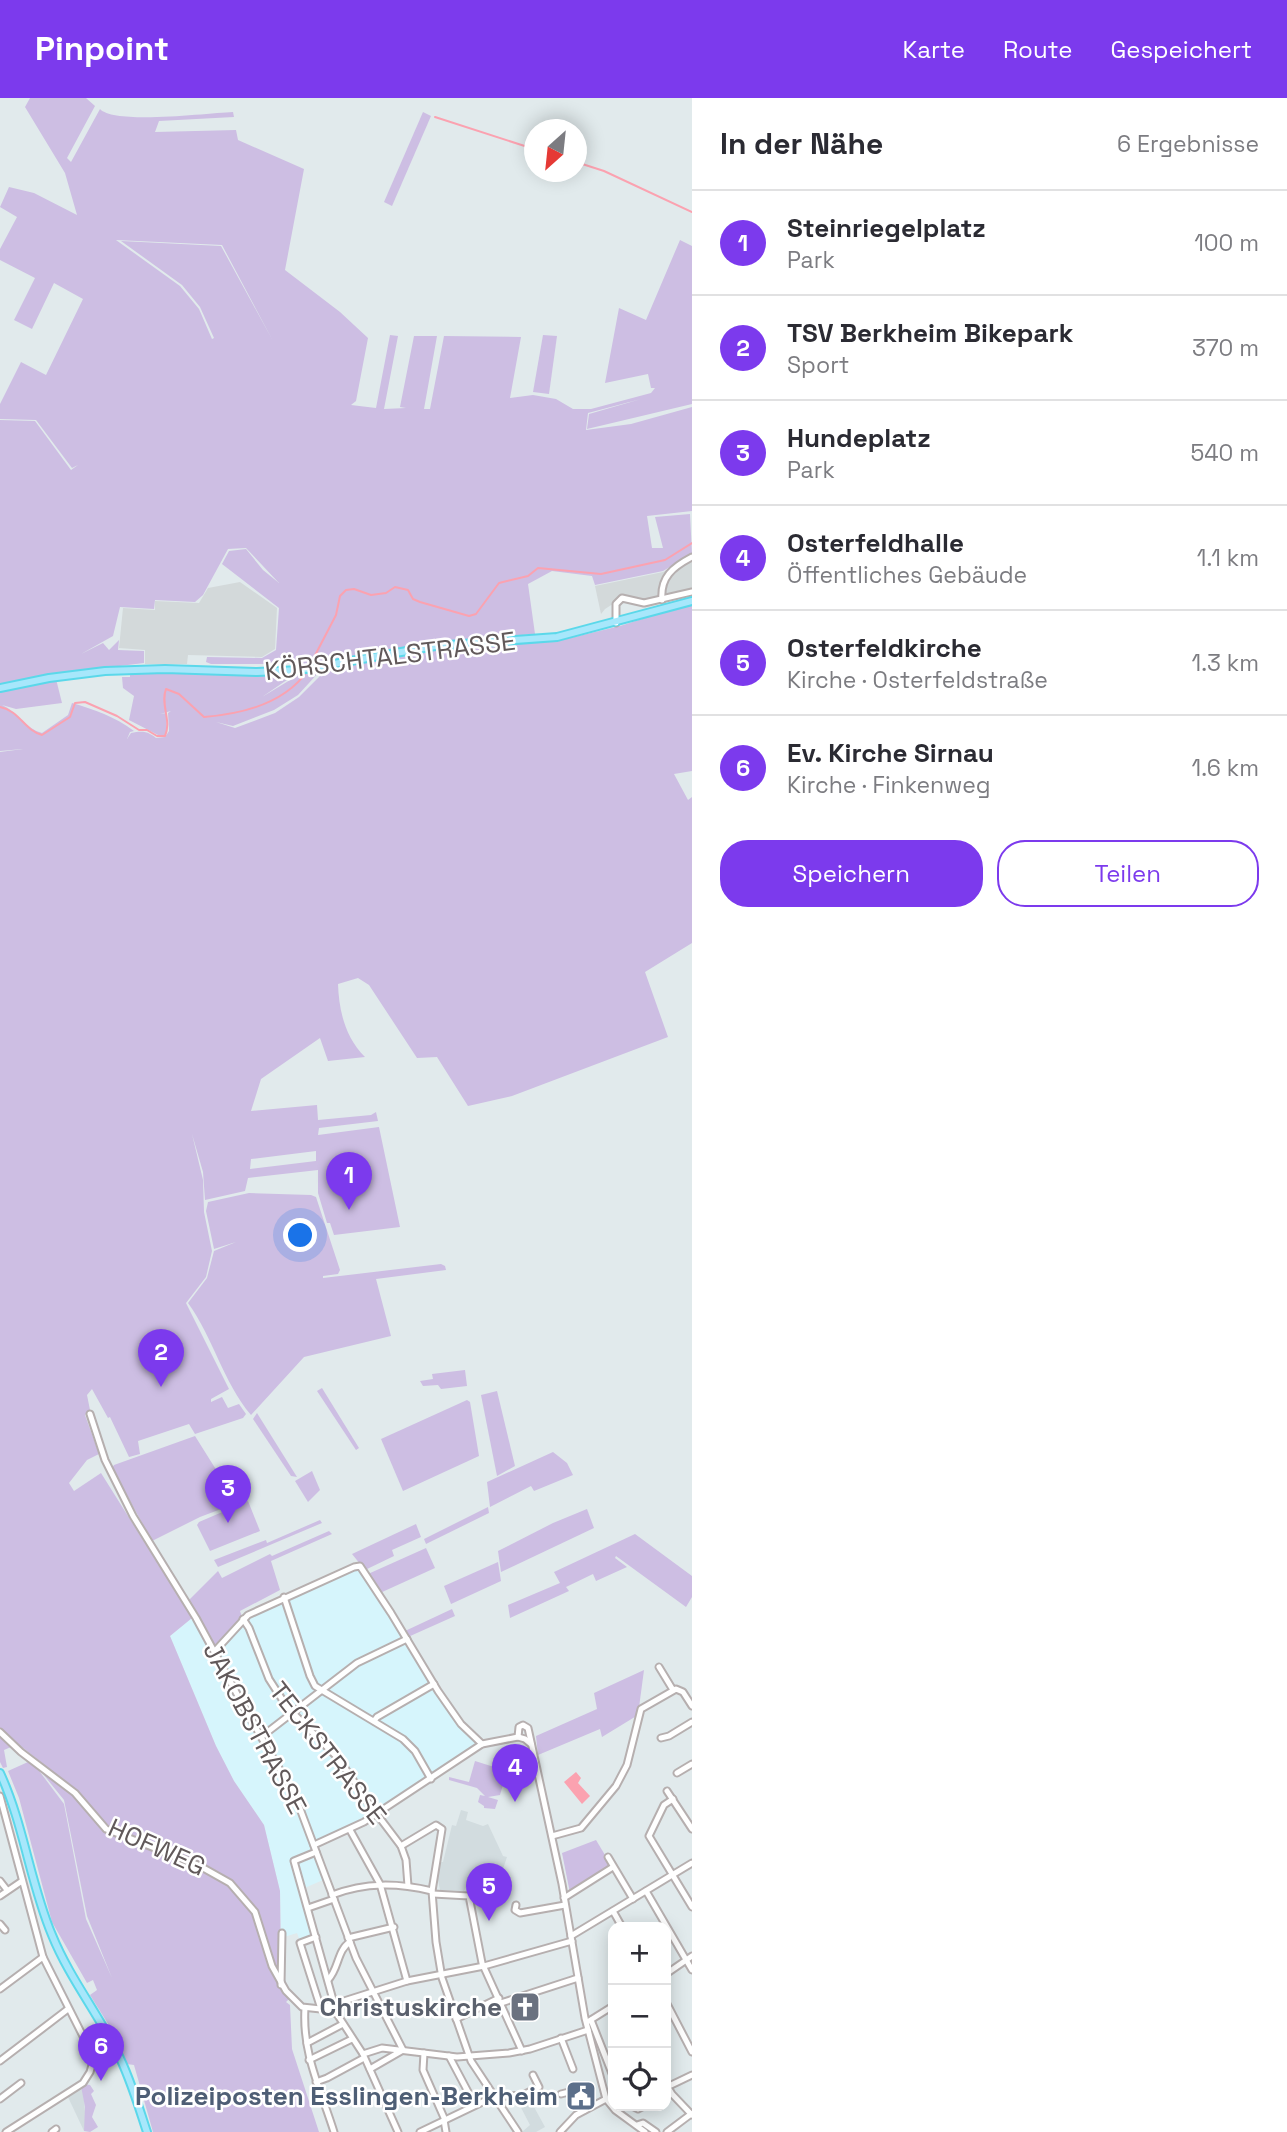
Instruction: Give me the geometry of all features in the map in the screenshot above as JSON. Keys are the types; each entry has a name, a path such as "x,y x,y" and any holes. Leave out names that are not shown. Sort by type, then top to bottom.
{"main road":[{"name":"KÖRSCHTALSTRASSE","path":"0,688 49,678 116,670 300,670 435,646 557,637 692,601"},
{"path":"0,1773 18,1816 40,1903 51,1934 116,2050 131,2083 147,2132"}],"street":[{"path":"662,600 666,577 675,566 692,557"},
{"path":"616,623 615,604 622,598 644,603 692,592"},
{"name":"JAKOBSTRASSE","path":"90,1414 105,1460 129,1507 215,1651 296,1797 349,1940 372,1992 403,2050"},
{"path":"215,1651 243,1619 285,1597 360,1566 433,1684 461,1724 482,1744"},
{"path":"285,1597 310,1676 321,1690 407,1743 430,1779"},
{"name":"TECKSTRASSE","path":"243,1619 274,1688 292,1713 339,1759 401,1846 406,1860 408,1886"},
{"path":"261,1737 357,1663 407,1639"},
{"path":"659,1667 673,1690"},
{"path":"374,1721 433,1684"},
{"path":"552,1836 579,1829 603,1803 626,1769 641,1709 673,1690 681,1690 692,1706"},
{"path":"661,1738 692,1722"},
{"path":"518,1737 519,1727 526,1726 530,1730 588,2021 608,2065"},
{"name":"HOFWEG","path":"0,1732 21,1752 71,1789 109,1831 141,1841 203,1867 235,1887 255,1912 267,1952 281,1985"},
{"path":"314,1845 350,1830 482,1744 518,1737 531,1744"},
{"path":"677,1773 692,1764"},
{"path":"667,1791 692,1829"},
{"path":"0,1796 43,1957 94,2058 84,2081 6,2132 0,2124"},
{"path":"673,1799 664,1805 649,1836 692,1906"},
{"path":"401,1846 436,1825 441,1828 433,1893 436,1942 442,1974 470,2056 518,2132"},
{"path":"350,1830 380,1884 407,1981"},
{"path":"316,1852 294,1861 337,2014 370,2069 398,2132"},
{"path":"608,1857 633,1899"},
{"path":"321,2009 407,1981 484,1966 571,1938 692,1863"},
{"path":"516,1905 515,1910 522,1913 564,1901 613,1867"},
{"path":"0,1881 12,1899"},
{"path":"0,1896 22,1881"},
{"path":"308,1908 357,1887 380,1884 408,1886 433,1893 466,1894 470,1898 475,1936 484,1966 522,2051"},
{"path":"646,1891 689,1959 692,1970"},
{"path":"613,1911 619,1922"},
{"path":"0,1924 5,1930"},
{"path":"328,1980 335,1972 344,1945 349,1940 394,1927"},
{"path":"282,1933 281,1985 296,2003 305,2008 337,2014"},
{"path":"316,1937 300,1943 321,2009"},
{"path":"0,1989 43,1957"},
{"path":"671,1971 689,1959"},
{"path":"456,2019 500,2001 578,1978"},
{"path":"305,2008 309,2060 334,2132"},
{"path":"0,2061 68,2009"},
{"path":"588,2021 608,2009"},
{"path":"671,2012 692,2052"},
{"path":"588,2021 587,2030 606,2099 612,2108 645,2132"},
{"path":"307,2043 342,2024"},
{"path":"316,2082 383,2048 470,2056 522,2051 587,2030"},
{"path":"561,2038 573,2069"},
{"path":"309,2060 352,2039"},
{"path":"94,2058 116,2050"},
{"path":"370,2069 403,2050"},
{"path":"424,2053 423,2070 445,2120 446,2132"},
{"path":"449,2056 475,2105"},
{"path":"420,2132 495,2096 521,2095 540,2087 533,2075"},
{"path":"671,2087 692,2075"},
{"path":"0,2099 21,2083"},
{"path":"561,2094 569,2092 585,2110"},
{"path":"667,2132 691,2114 671,2093"},
{"path":"560,2132 569,2121 606,2099"},
{"path":"638,2125 643,2123 656,2132"}],"shaded area":[{"path":"30,98 86,98 95,106 67,158 71,162 100,109 109,114 142,117 233,112 234,117 159,121 155,132 236,130 238,140 304,169 285,270 340,312 368,338 356,401 351,405 376,408 390,335 398,336 384,409 406,408 400,407 414,336 437,336 424,409 430,409 444,336 521,337 510,398 533,395 556,399 573,409 591,409 651,393 655,388 651,388 648,374 605,383 619,308 646,320 680,240 692,246 692,404 587,429 589,414 641,399 588,413 586,430 631,424 692,407 692,511 647,516 652,548 663,548 655,517 690,514 692,554 663,571 595,585 592,576 552,571 528,584 535,634 426,643 308,664 211,664 206,662 207,657 262,658 276,650 279,608 222,564 229,551 246,549 263,570 279,583 246,548 228,549 203,595 195,602 155,600 154,609 120,607 113,636 81,654 103,643 109,650 119,640 118,650 144,651 144,663 47,675 0,685 0,420 35,421 71,470 78,465 72,468 36,420 0,419 0,404 21,362 46,375 83,299 54,283 32,329 14,320 35,278 0,260 0,249 17,217 0,207 9,187 34,193 77,215 65,173 25,107","holes":["116,240 222,245 273,341 221,246 121,241 182,285 200,307 214,338 212,339 199,309 180,286"]},
{"path":"423,112 431,116 392,206 384,202"},
{"path":"543,335 557,336 549,394 533,392"},
{"path":"692,557 692,592 644,603 622,598 601,614 595,586 663,572"},
{"path":"240,582 277,608 275,649 262,657 188,655 187,664 145,664 145,650 119,648 123,608 155,610 155,601 199,603 208,588"},
{"path":"692,603 692,771 674,774 688,800 692,797 692,943 645,972 668,1037 512,1096 468,1106 437,1057 417,1058 369,985 358,978 338,984 344,1023 352,1041 365,1057 328,1061 320,1038 261,1079 251,1111 317,1105 318,1120 371,1115 376,1112 378,1121 319,1128 318,1135 379,1127 400,1227 334,1235 330,1223 327,1223 318,1193 318,1170 248,1178 245,1191 205,1200 203,1172 192,1134 203,1180 204,1212 212,1251 206,1277 186,1303 229,1389 211,1399 211,1402 222,1397 228,1408 239,1404 246,1414 243,1418 195,1434 189,1424 138,1441 140,1454 129,1457 110,1417 108,1418 92,1389 87,1395 90,1410 85,1415 99,1454 87,1460 69,1483 74,1491 101,1473 192,1618 170,1636 216,1746 234,1781 264,1825 280,1891 281,1972 274,1977 289,1999 286,2002 290,2005 292,2049 319,2132 153,2132 134,2065 127,2064 115,2035 90,1995 97,1990 93,1980 87,1983 52,1922 19,1798 8,1771 28,1762 37,1768 64,1804 86,1919 112,1978 87,1916 64,1800 43,1774 46,1766 18,1744 4,1750 7,1767 3,1768 0,1762 0,752 23,749 0,751 0,691 56,679 62,703 16,709 2,705 31,728 42,733 68,715 72,703 104,714 127,726 134,731 130,732 127,739 131,733 138,732 156,738 165,737 169,731 168,713 171,711 160,714 166,713 165,735 158,735 129,720 134,696 123,688 122,677 130,677 130,672 257,676 297,673 262,697 300,674 320,671 298,695 274,710 233,726 216,722 235,728 275,713 299,697 326,670 333,667 463,646 562,640 620,626","holes":["316,1151 316,1161 250,1169 251,1159"]},
{"path":"249,1193 316,1197 340,1270 338,1274 323,1278 441,1264 446,1270 376,1279 391,1336 304,1357 251,1415 233,1388 188,1303 207,1278 214,1251 236,1242 214,1249 206,1211 208,1202"},
{"path":"465,1370 467,1386 441,1389 438,1385 423,1386 420,1381 433,1379 432,1374"},
{"path":"322,1388 359,1448 356,1450 317,1391"},
{"path":"497,1391 515,1466 497,1476 481,1395"},
{"path":"467,1400 470,1402 479,1456 403,1491 381,1439"},
{"path":"257,1413 297,1477 291,1476 253,1419"},
{"path":"195,1436 237,1503 200,1517 152,1541 112,1468"},
{"path":"553,1452 567,1463 573,1475 534,1491 531,1486 490,1507 487,1482"},
{"path":"312,1471 320,1490 308,1502 295,1481"},
{"path":"248,1501 260,1531 210,1551 197,1525 199,1522"},
{"path":"488,1507 489,1513 426,1544 424,1539"},
{"path":"587,1509 594,1528 501,1572 498,1551"},
{"path":"320,1520 322,1523 218,1567 214,1560 266,1540 267,1543"},
{"path":"416,1524 421,1537 392,1550 394,1556 365,1570 352,1554"},
{"path":"329,1531 332,1534 271,1561 280,1590 240,1611 242,1617 217,1647 214,1646 188,1601 218,1571 222,1578 270,1554 272,1556"},
{"path":"635,1534 692,1576 692,1597 686,1607 616,1556 615,1558 627,1567 596,1581 593,1574 566,1587 569,1591 510,1618 508,1605 560,1583 554,1572"},
{"path":"426,1548 435,1568 380,1593 368,1574"},
{"path":"498,1562 501,1581 451,1604 444,1586"},
{"path":"359,1568 390,1614 434,1688 478,1743 358,1823 310,1843 323,1880 300,1890 314,1937 300,1941 297,1933 281,1938 280,1891 264,1825 234,1781 216,1746 170,1636 192,1618 213,1654 252,1615"},
{"path":"452,1609 455,1616 408,1637 405,1631"},
{"path":"644,1670 638,1715 602,1737 600,1729 538,1755 536,1736 597,1709 594,1693"},
{"path":"475,1761 507,1771 500,1795 488,1797 498,1800 495,1809 484,1808 478,1802 480,1795 485,1796 477,1788 449,1780 449,1777 469,1782"},
{"path":"576,1772 581,1778 578,1783 590,1796 582,1804 564,1782"},
{"path":"461,1810 468,1812 466,1820 483,1826 488,1824 503,1856 507,1857 495,1893 471,1885 473,1874 464,1891 440,1890 440,1862 443,1862 452,1825 456,1826"},
{"path":"596,1840 611,1865 570,1893 562,1853"},
{"path":"83,2084 90,2085 94,2091 91,2094 96,2105 92,2117 98,2127 90,2132 84,2131"},
{"path":"81,2086 86,2122 84,2131 67,2095"},
{"path":"528,2096 545,2127 536,2132 522,2132 530,2125 516,2098"}],"waterway":[{"path":"435,117 524,146"},
{"path":"587,166 692,212"},
{"path":"310,665 336,615 340,596 346,590 354,589 371,595 386,593 395,587 408,590 413,599 420,602 469,616 476,614 499,583 528,576 538,568 601,574 665,560 692,543"},
{"path":"0,707 12,712 42,735 70,717 75,703 85,702 117,716 139,730 165,736 166,689 179,694 204,717 218,716 248,710 275,699 298,682 308,670"}],"place":[{"name":"Steinriegelplatz","path":"349,1210"},
{"name":"TSV Berkheim Bikepark","path":"161,1387"},
{"name":"Hundeplatz","path":"228,1523"},
{"name":"Osterfeldhalle","path":"515,1802"},
{"name":"Osterfeldkirche","path":"489,1921"},
{"name":"Christuskirche","path":"525,2007"},
{"name":"Ev. Kirche Sirnau","path":"101,2081"},
{"name":"Polizeiposten Esslingen-Berkheim","path":"581,2096"}]}
